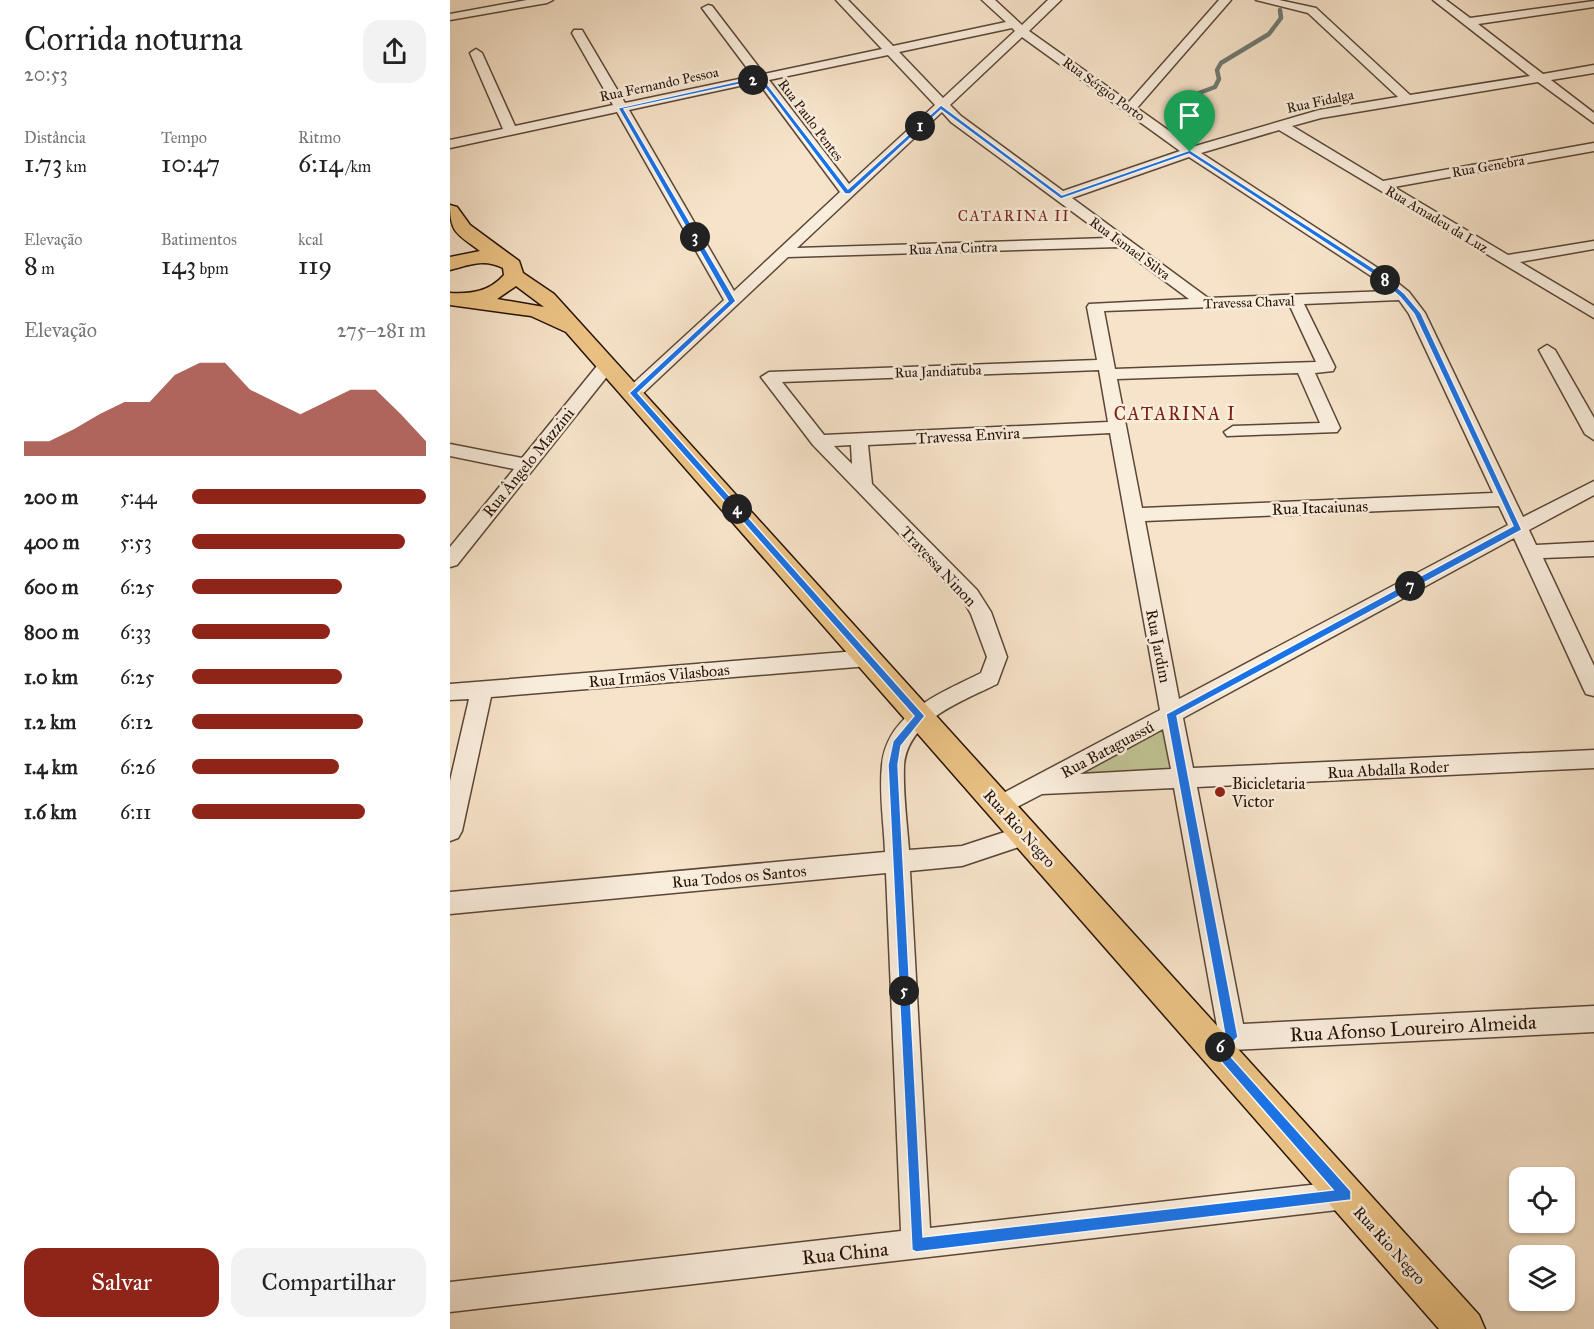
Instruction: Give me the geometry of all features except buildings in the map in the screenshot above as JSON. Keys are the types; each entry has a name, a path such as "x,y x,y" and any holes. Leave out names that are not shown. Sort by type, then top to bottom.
{"main road":[{"path":"450,211 463,229 501,258"},
{"path":"451,264 462,254 463,229"},
{"path":"451,264 477,256 501,258"},
{"name":"Rua Rio Negro","path":"501,258 512,265 514,276 546,298 1026,835 1224,1043 1346,1195 1465,1329"},
{"path":"460,300 490,296 506,286 514,276"},
{"name":"Rua Rio Negro","path":"460,300 536,311 572,328"}],"street":[{"path":"450,17 547,0"},
{"name":"Rua Ismael Silva","path":"842,0 941,107 1205,303"},
{"name":"Rua Sérgio Porto","path":"988,0 1018,28 1131,107 1190,152 1379,275 1403,295 1418,313 1594,688"},
{"path":"633,393 941,107 1018,28 1055,0"},
{"path":"1131,107 1225,0"},
{"path":"1262,0 1312,10 1407,99"},
{"path":"1312,10 1322,0"},
{"path":"1439,0 1594,119"},
{"path":"1468,22 1594,4"},
{"name":"Rua Paulo Pentes","path":"708,8 848,193"},
{"name":"Rua Fernando Pessoa","path":"450,144 889,51 1018,28"},
{"path":"578,33 732,301"},
{"path":"476,53 511,131"},
{"name":"Rua Fidalga","path":"1061,197 1190,152 1319,114 1594,69"},
{"name":"Rua Amadeu da Luz","path":"1280,125 1594,313"},
{"name":"Rua Genebra","path":"1382,185 1594,147"},
{"name":"Rua Ana Cintra","path":"783,253 1122,242"},
{"path":"1507,260 1594,245"},
{"name":"Travessa Chaval","path":"1095,307 1403,295"},
{"name":"Rua Jandiatuba","path":"769,377 1327,367 1295,301"},
{"name":"Rua Jardim","path":"1095,307 1183,779 1224,1043"},
{"path":"1547,350 1594,434"},
{"name":"Rua Ângelo Mazzini","path":"450,560 607,365"},
{"path":"1233,432 1331,428 1305,369"},
{"name":"Travessa Ninon","path":"769,377 819,441 970,595 981,612 997,657 990,678 920,716"},
{"name":"Travessa Envira","path":"819,441 1118,427"},
{"path":"859,440 863,487"},
{"path":"450,450 526,465"},
{"name":"Rua Bataguassú","path":"1000,806 1594,487"},
{"name":"Rua Itacaiunas","path":"1134,514 1505,499"},
{"path":"1530,552 1594,549"},
{"name":"Rua Irmãos Vilasboas","path":"450,692 869,658"},
{"path":"450,831 482,689"},
{"path":"916,1245 893,765 897,744 920,716"},
{"name":"Rua Abdalla Roder","path":"1038,786 1594,759"},
{"name":"Rua Todos os Santos","path":"450,903 962,855 1026,835"},
{"name":"Rua Afonso Loureiro Almeida","path":"1224,1043 1594,1019"},
{"name":"Rua China","path":"450,1297 1346,1195"}],"green space":[{"path":"1163,724 1172,775 1059,780"}],"waterway":[{"path":"1183,99 1215,87 1219,79 1217,70 1221,63 1269,34 1281,18 1280,10"}],"place":[{"name":"Bicicletaria Victor","path":"1220,792"}],"district":[{"name":"CATARINA II","path":"1014,216"},
{"name":"CATARINA I","path":"1175,414"}],"route":[{"path":"761,78 848,193 941,107 1061,197 1190,152 1379,275 1403,295 1418,313 1518,528 1171,714 1232,1037 1217,1049 1346,1195 916,1245 893,765 897,744 920,716 633,393 732,301 621,108 761,78"}]}
